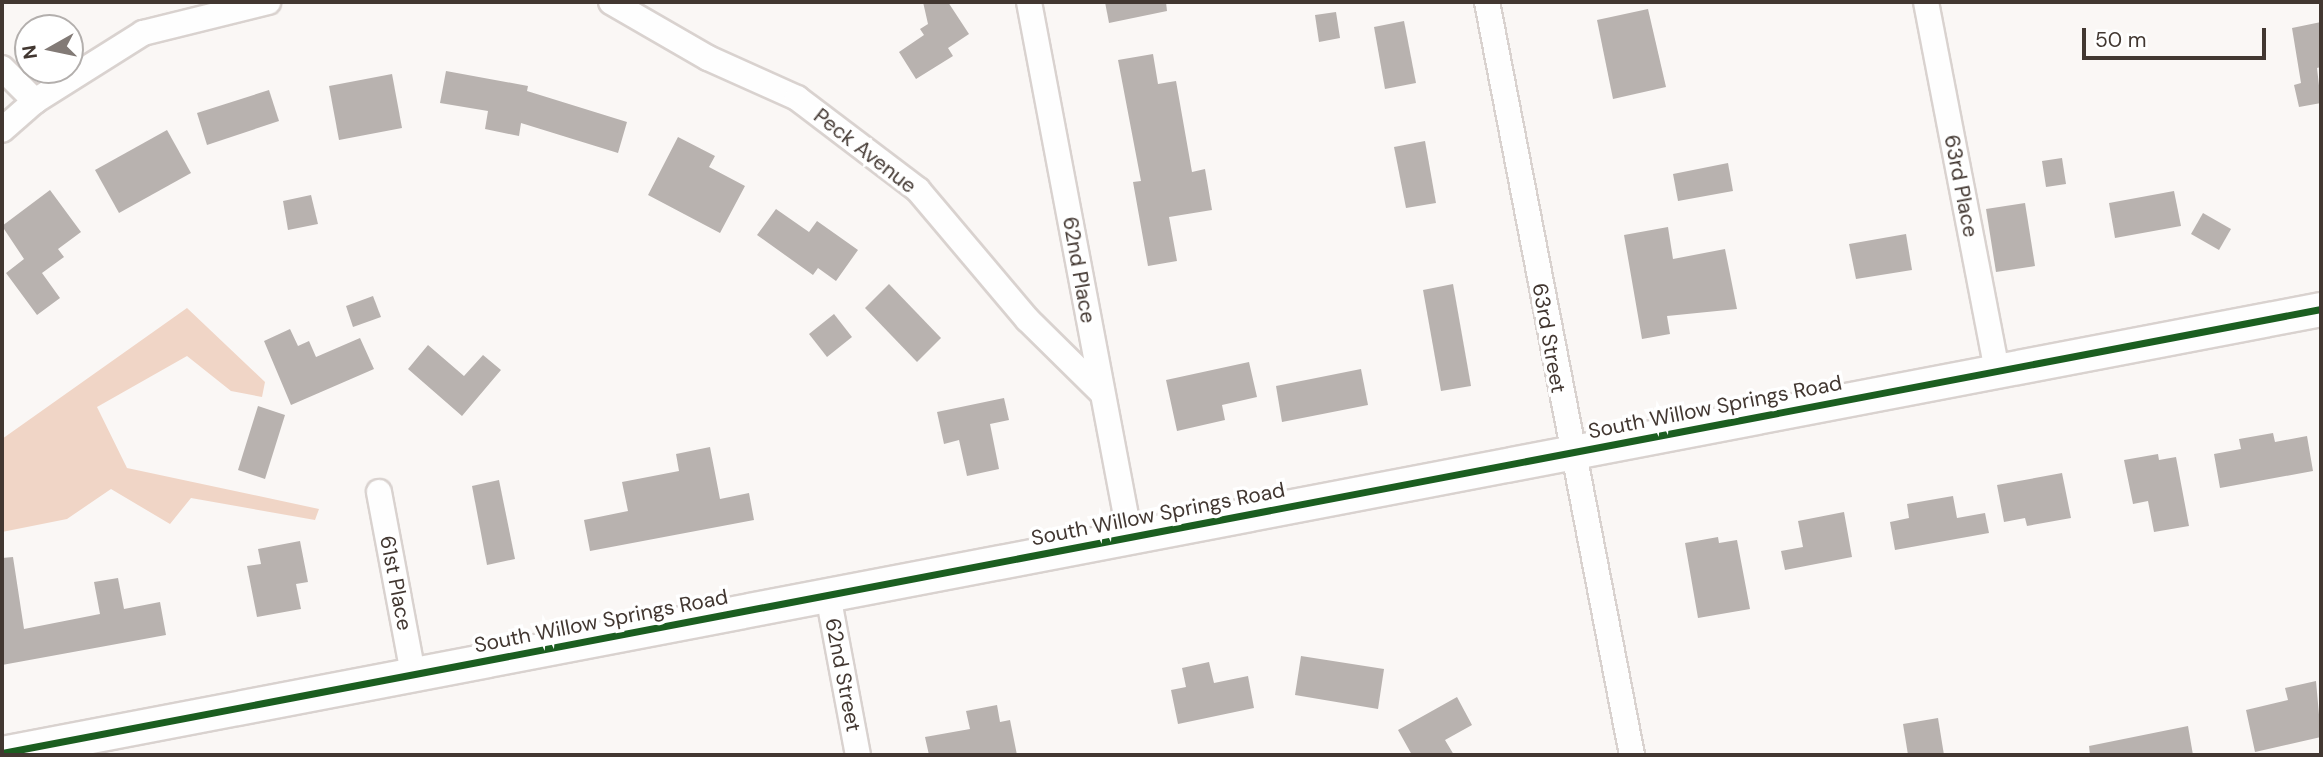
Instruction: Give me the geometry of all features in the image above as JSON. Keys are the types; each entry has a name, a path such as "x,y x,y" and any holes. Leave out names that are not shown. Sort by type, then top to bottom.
{"street":[{"path":"2,130 35,101 143,33 268,2"},
{"name":"Peck Avenue","path":"611,2 708,58 797,98 918,190 1027,319 1101,392"},
{"name":"62nd Place","path":"1030,2 1130,537"},
{"name":"63rd Street","path":"1487,2 1570,453 1632,755"},
{"name":"63rd Place","path":"1926,2 1997,371"},
{"path":"2,68 35,101"},
{"name":"South Willow Springs Road","path":"2,753 2321,309"},
{"name":"61st Place","path":"379,492 413,674"},
{"name":"62nd Street","path":"828,595 858,755"}],"shaded area":[{"path":"187,308 265,382 262,397 231,391 187,356 97,407 127,468 319,509 315,520 191,498 170,524 111,489 67,519 2,532 2,439"}],"building":[{"path":"923,2 948,2 969,34 948,48 953,56 916,79 899,52 924,35 920,29 928,24"},
{"path":"1105,2 1166,2 1167,11 1109,23"},
{"path":"1648,9 1666,87 1613,99 1597,20"},
{"path":"1336,12 1340,38 1319,42 1315,15"},
{"path":"1404,21 1416,83 1385,89 1374,27"},
{"path":"2321,22 2321,67 2317,68 2321,103 2299,107 2294,85 2301,83 2292,28"},
{"path":"1153,54 1158,84 1176,81 1192,172 1205,169 1212,210 1169,217 1177,261 1148,266 1133,182 1141,181 1118,60"},
{"path":"446,71 528,86 527,91 627,122 618,153 521,123 519,136 485,129 488,111 440,103"},
{"path":"392,74 402,128 339,140 329,86"},
{"path":"269,90 279,121 207,145 197,113"},
{"path":"167,130 191,173 119,213 95,170"},
{"path":"678,137 715,156 709,167 745,186 720,233 648,195"},
{"path":"1425,141 1436,203 1406,208 1394,147"},
{"path":"2062,158 2066,184 2046,187 2042,161"},
{"path":"1728,163 1733,191 1678,201 1673,174"},
{"path":"50,190 81,232 58,249 64,257 42,273 60,298 37,315 6,273 24,259 2,226"},
{"path":"2174,191 2181,226 2115,238 2109,203"},
{"path":"311,195 318,224 288,230 283,201"},
{"path":"2025,203 2035,266 1996,272 1986,209"},
{"path":"776,209 809,232 817,221 858,250 836,281 818,268 813,275 757,235"},
{"path":"2203,213 2231,229 2219,250 2191,234"},
{"path":"1668,227 1673,259 1725,249 1737,309 1667,316 1670,334 1642,339 1624,235"},
{"path":"1906,234 1912,270 1856,279 1849,244"},
{"path":"889,284 941,338 917,362 865,308"},
{"path":"1453,284 1471,386 1441,391 1423,290"},
{"path":"373,296 381,317 353,327 346,306"},
{"path":"834,314 852,337 827,357 809,334"},
{"path":"290,329 298,346 309,341 316,357 360,338 374,369 291,405 264,341"},
{"path":"428,345 464,376 483,355 501,370 462,416 408,369"},
{"path":"1249,362 1257,397 1222,405 1225,420 1177,431 1166,380"},
{"path":"1361,369 1368,405 1282,422 1276,386"},
{"path":"1004,398 1009,420 990,424 999,469 967,476 959,440 944,444 937,412"},
{"path":"258,406 285,415 265,479 238,470"},
{"path":"2273,433 2275,442 2307,436 2313,471 2220,488 2214,454 2241,449 2239,439"},
{"path":"710,447 720,499 749,493 754,520 590,551 584,520 628,511 622,482 679,471 676,454"},
{"path":"2158,454 2159,460 2176,457 2189,526 2154,532 2148,501 2133,504 2124,460"},
{"path":"2062,473 2071,518 2027,526 2025,518 2004,522 1997,485"},
{"path":"499,480 515,559 487,565 472,486"},
{"path":"1953,496 1957,518 1985,513 1989,533 1895,550 1890,522 1909,518 1907,504"},
{"path":"1844,512 1852,557 1785,570 1781,551 1803,547 1798,521"},
{"path":"1718,537 1719,543 1737,540 1750,609 1698,618 1685,543"},
{"path":"300,541 308,582 296,584 301,609 257,617 247,566 261,564 258,549"},
{"path":"13,557 24,629 100,614 94,582 118,578 124,609 160,602 166,635 2,665 2,558"},
{"path":"1301,656 1384,669 1378,709 1295,695"},
{"path":"1209,662 1214,683 1248,676 1254,708 1178,724 1171,690 1186,687 1182,668"},
{"path":"2316,681 2321,737 2255,752 2246,710 2288,700 2285,688"},
{"path":"1457,697 1472,725 1445,740 1454,755 1412,755 1398,730"},
{"path":"997,705 1000,722 1010,720 1017,755 929,755 925,737 970,729 966,711"},
{"path":"1938,718 1944,755 1908,755 1903,724"},
{"path":"2188,726 2193,755 2090,755 2089,746"}],"cycle path":[{"path":"2,753 2321,309"}]}
